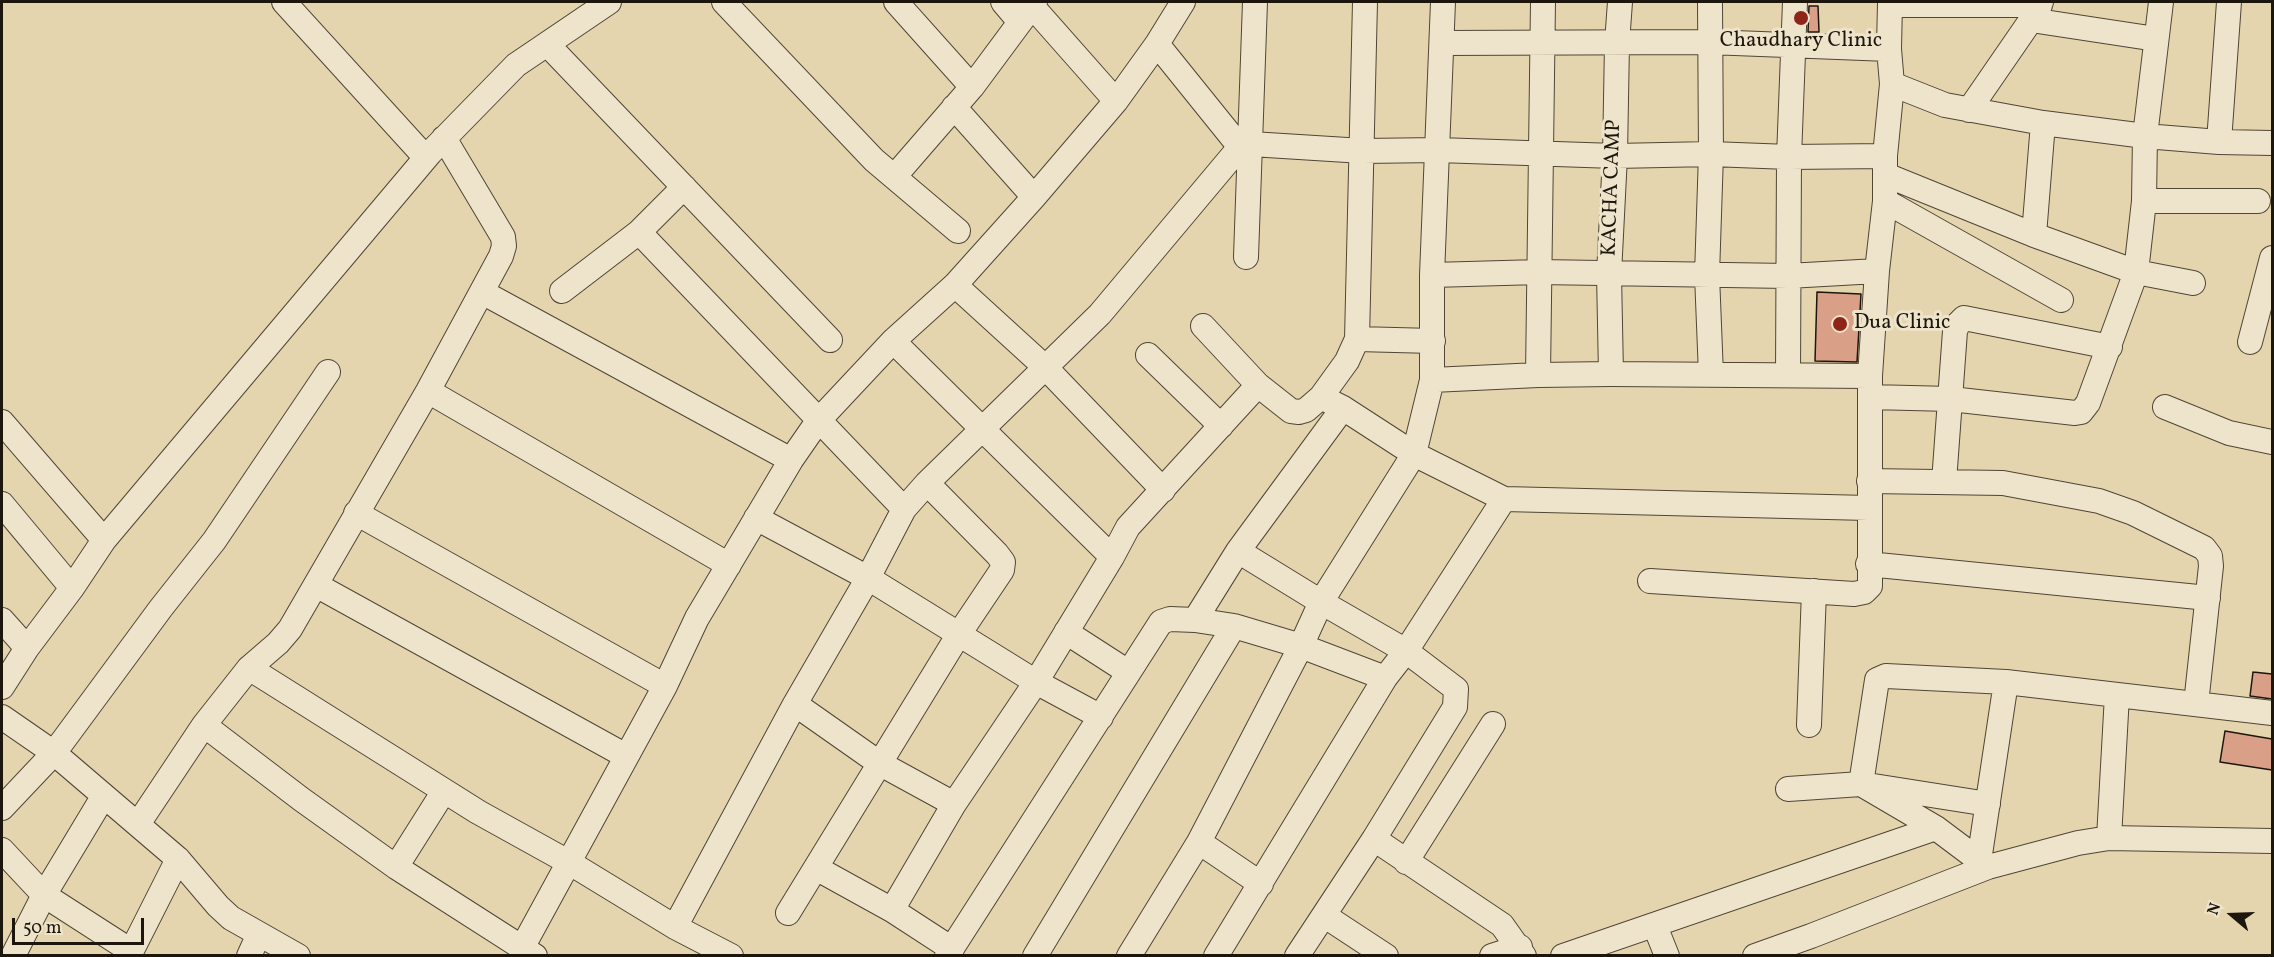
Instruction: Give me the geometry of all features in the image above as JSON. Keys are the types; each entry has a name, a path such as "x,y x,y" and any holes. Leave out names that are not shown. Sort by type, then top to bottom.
{"street":[{"path":"284,2 426,158"},
{"path":"2,687 104,540 426,158 516,65 609,2"},
{"path":"724,2 874,160 958,231"},
{"path":"896,2 972,87"},
{"path":"1003,2 1029,10 1116,101"},
{"path":"204,725 301,799 396,867 529,952 570,863 665,687 697,618 791,460 818,421 893,341 955,285 1034,197 1116,101 1157,44 1183,2"},
{"path":"1246,257 1246,146 1255,2"},
{"path":"1195,620 1332,402 1357,339 1365,2"},
{"path":"1129,956 1199,842 1301,646 1321,602 1414,454 1432,380 1432,275 1443,2"},
{"path":"1538,375 1543,2"},
{"name":"KACHA CAMP","path":"1611,374 1610,274 1620,2"},
{"path":"1710,2 1711,154 1707,275 1711,375"},
{"path":"1788,375 1789,157 1795,2"},
{"path":"1432,380 1538,375 1788,375 1951,399 2081,412 2088,403 2110,347 2136,272 2145,201 2145,136 2161,2"},
{"path":"2219,142 2229,2"},
{"path":"1650,581 1854,594 1864,592 1870,586 1868,507 1870,386 1892,84 1889,49 1890,3 1950,3 2037,9 2156,39"},
{"path":"1969,110 2037,9"},
{"path":"894,177 972,87 1029,10"},
{"path":"1442,43 1709,42 1889,49"},
{"path":"547,44 830,340"},
{"path":"1157,44 1246,146 1363,151 1438,150 1615,156 1711,154 1789,157 1885,165 2034,235 2136,272 2193,283"},
{"path":"1892,84 1945,105 2043,123 2145,136 2219,142 2272,143"},
{"path":"954,107 1034,197"},
{"path":"2034,235 2043,123"},
{"path":"138,824 204,725 249,668 278,643 316,585 428,391 501,256 504,246 503,237 444,138"},
{"path":"675,927 795,704 868,578 904,509 927,483 1100,314 1246,146"},
{"path":"562,291 639,232 684,187"},
{"path":"1885,201 2061,300"},
{"path":"2145,201 2258,201"},
{"path":"639,232 904,509"},
{"path":"2250,342 2272,258"},
{"path":"1432,275 1539,272 1788,276 1877,271"},
{"path":"955,285 1046,368 1163,490"},
{"path":"482,292 791,460"},
{"path":"1944,482 1955,331 1964,318 2110,347"},
{"path":"1203,326 1258,385 1291,411 1299,412 1332,402 1414,454 1504,499 1868,507"},
{"path":"1357,339 1433,341"},
{"path":"893,341 1112,557"},
{"path":"1148,355 1221,426"},
{"path":"2,808 54,753 161,608 214,541 328,372"},
{"path":"892,910 954,804 1036,682 1135,517 1163,490 1258,385"},
{"path":"428,391 729,564"},
{"path":"2165,407 2229,433 2272,442"},
{"path":"2,422 104,540"},
{"path":"1869,482 2003,483 2099,501 2133,513 2204,548 2210,556 2211,566 2196,704"},
{"path":"788,913 959,634 998,577 1003,562 927,483"},
{"path":"1216,956 1385,678 1406,651 1504,499"},
{"path":"2,504 72,588"},
{"path":"356,513 665,687"},
{"path":"756,518 868,578 1036,682 1101,717"},
{"path":"1238,550 1321,602 1406,651 1456,689 1455,707 1374,839 1297,956"},
{"path":"1868,564 2208,598"},
{"path":"316,585 626,756"},
{"path":"1809,725 1814,591"},
{"path":"2,620 27,648"},
{"path":"816,868 892,910 950,952 1161,622 1195,620 1234,626 1301,646 1385,678"},
{"path":"1035,956 1234,626"},
{"path":"1066,632 1128,672"},
{"path":"249,668 444,791 570,863 675,927 731,956"},
{"path":"1861,784 1877,680 1886,676 2006,682 2272,713"},
{"path":"1984,864 1988,804 2006,682"},
{"path":"2109,838 2117,695"},
{"path":"795,704 879,763 954,804"},
{"path":"2,717 54,753 178,859 254,945 298,956"},
{"path":"1406,862 1492,724"},
{"path":"1861,784 1936,828 1984,864"},
{"path":"1788,789 1861,784 1988,804"},
{"path":"396,867 444,791"},
{"path":"13,956 44,895 103,797"},
{"path":"1563,956 1936,828"},
{"path":"1755,956 1811,936 1984,864 2078,843 2109,838 2272,841"},
{"path":"1374,839 1502,925 1522,951 1492,956"},
{"path":"1199,842 1261,884"},
{"path":"2,850 44,895 130,953 178,859"},
{"path":"1325,916 1386,956"},
{"path":"1655,926 1667,956"}],"building":[{"path":"1809,6 1818,6 1819,32 1808,32"},
{"path":"1817,292 1861,294 1857,362 1815,361"},
{"path":"2253,672 2272,674 2272,699 2250,696"},
{"path":"2225,731 2272,739 2272,770 2220,762"}],"place":[{"name":"Chaudhary Clinic","path":"1801,18"},
{"name":"Dua Clinic","path":"1840,324"}]}
